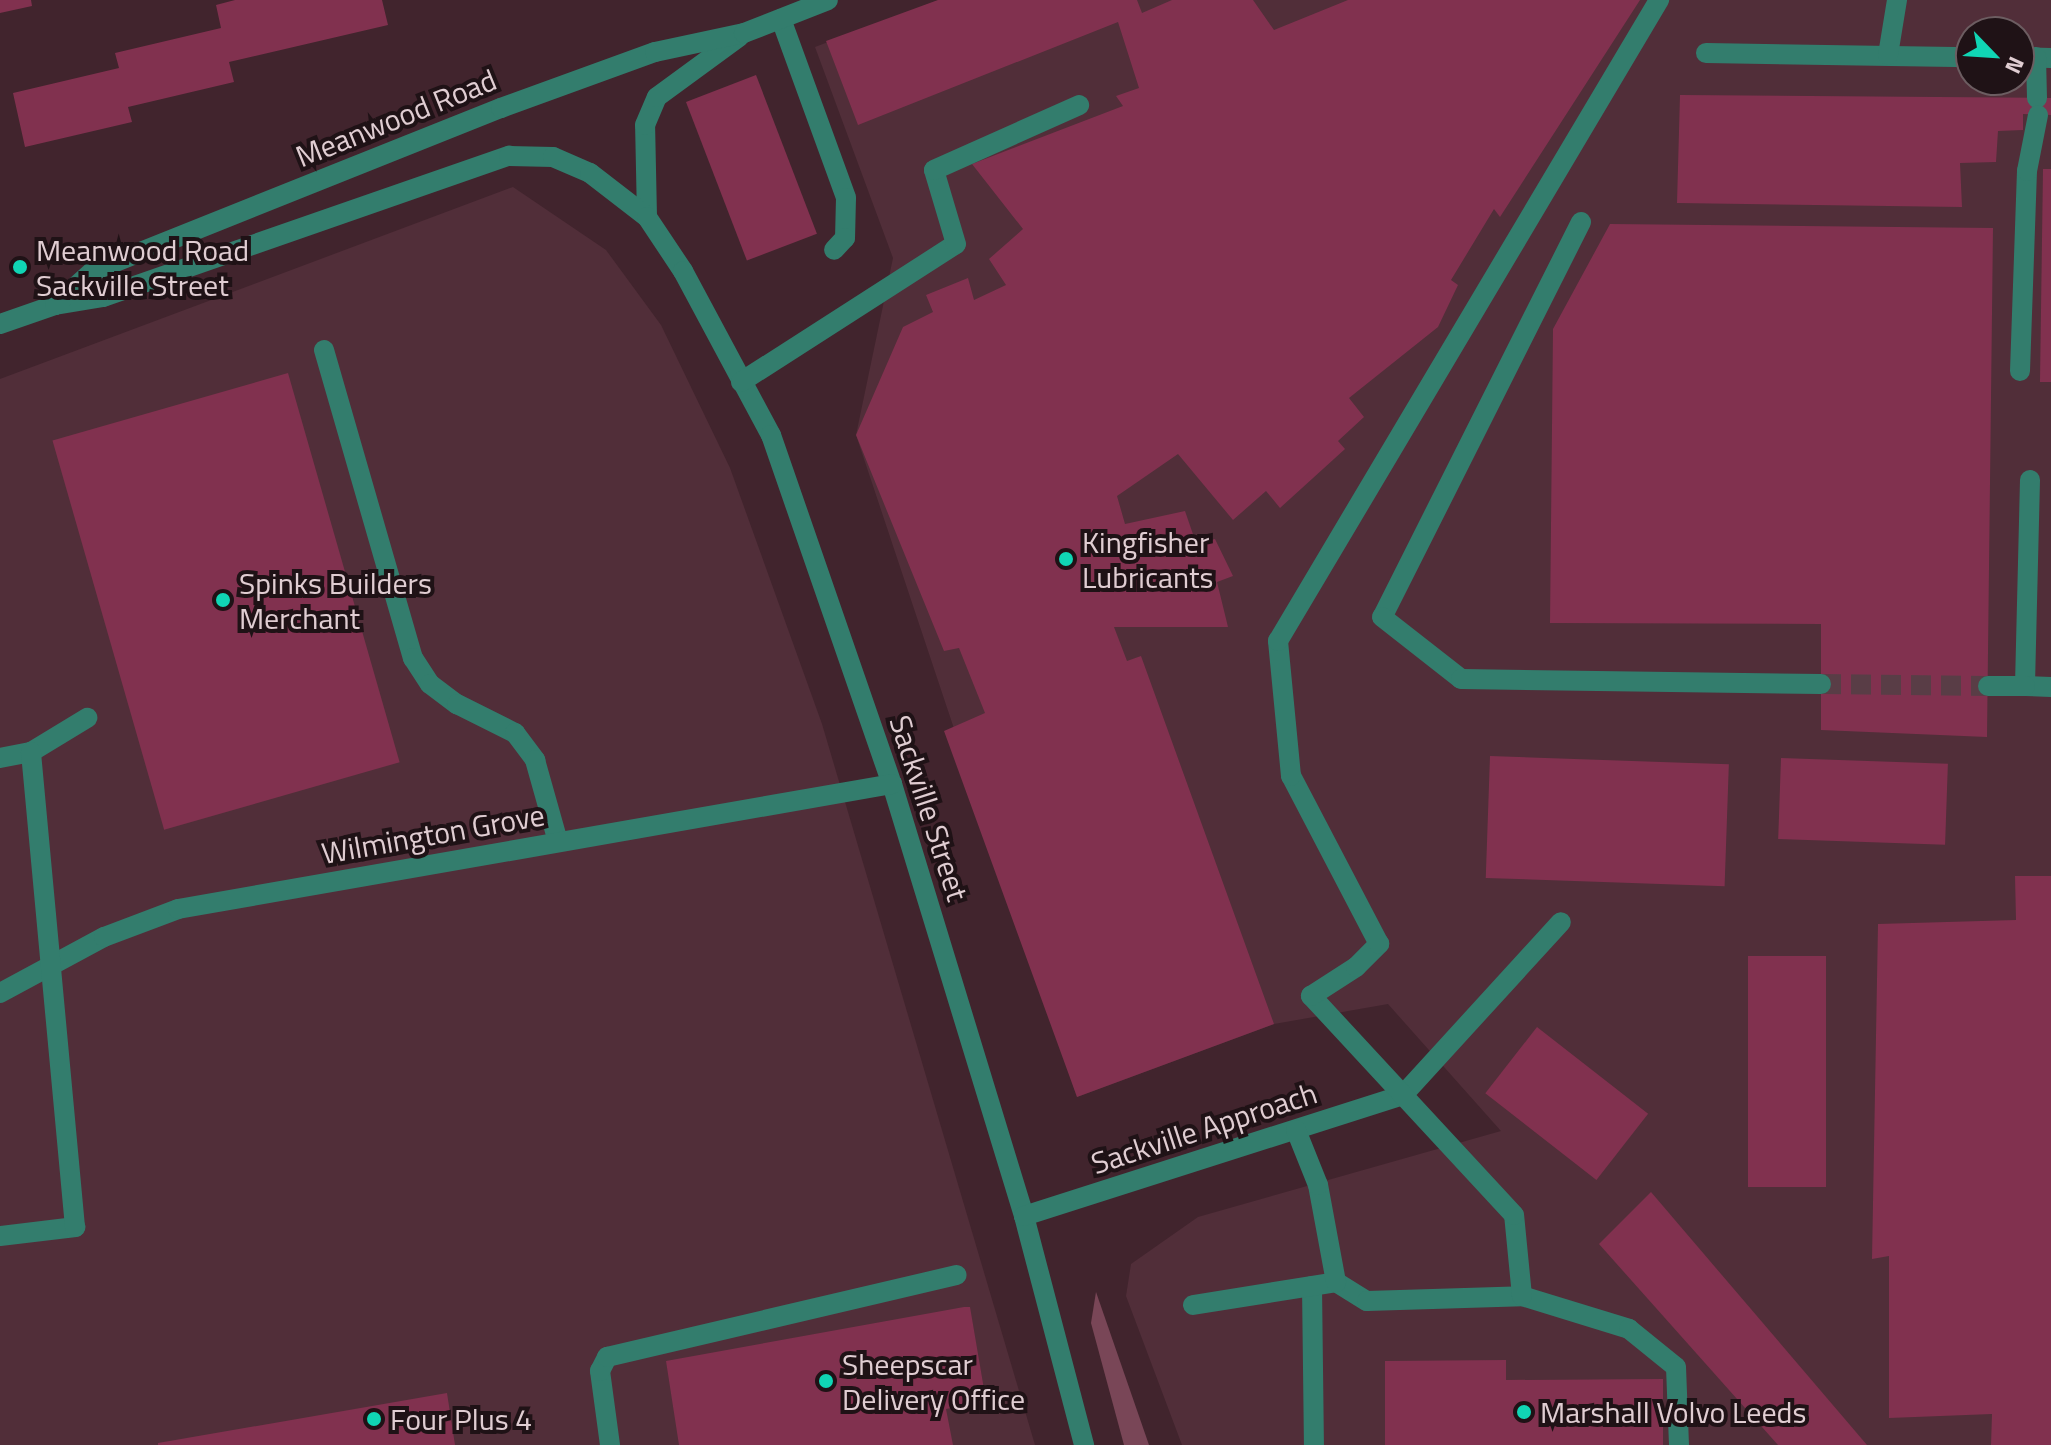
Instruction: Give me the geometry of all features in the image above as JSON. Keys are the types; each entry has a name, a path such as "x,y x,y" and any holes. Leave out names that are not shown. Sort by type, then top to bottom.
{"street":[{"name":"Meanwood Road","path":"0,324 55,305 93,271 501,108 655,52 744,33 828,0"},
{"path":"1522,1296 1514,1215 1311,996 1356,967 1379,944 1291,776 1278,641 1659,0"},
{"path":"1888,55 1897,0"},
{"path":"781,19 846,198 845,238 834,250"},
{"path":"647,217 645,125 657,97 744,33"},
{"path":"1706,53 1955,57"},
{"path":"2020,371 2027,171 2037,106 2035,57"},
{"path":"741,382 956,244 934,170 1079,105"},
{"name":"Sackville Street","path":"55,305 103,297 509,156 553,157 590,173 647,217 683,271 771,435 892,784 1024,1216 1084,1445"},
{"path":"1581,222 1382,617 1461,679 1821,684"},
{"path":"324,350 413,658 430,684 457,704 515,733 535,760 558,842"},
{"path":"2025,686 2030,480"},
{"path":"1988,686 2051,687"},
{"path":"0,758 31,752 87,718"},
{"path":"0,1236 75,1227 53,963 31,752"},
{"name":"Wilmington Grove","path":"0,993 53,963 140,921 178,909 892,784"},
{"path":"1403,1095 1561,922"},
{"name":"Sackville Approach","path":"1024,1216 1403,1095"},
{"path":"1296,1130 1318,1185 1336,1282"},
{"path":"610,1445 600,1371 607,1357 957,1275"},
{"path":"1193,1305 1336,1282 1367,1301 1522,1296 1629,1329 1676,1367 1679,1445"},
{"path":"1312,1286 1314,1445"}],"shaded area":[{"path":"939,0 2051,0 2051,1445 1182,1445 1126,1296 1131,1264 1198,1217 1501,1131 1388,1004 1274,1024 1077,1097 856,435 893,258 815,47"},
{"path":"513,187 606,250 661,325 730,468 822,724 1035,1445 0,1445 0,379"},
{"path":"1096,1292 1149,1445 1124,1445 1091,1323"}],"building":[{"path":"0,0 31,0 32,6 0,13"},
{"path":"235,0 382,0 388,25 229,62 234,82 128,107 132,122 25,147 13,93 119,68 115,53 221,28 216,5"},
{"name":"Kingfisher Lubricants","path":"938,0 1137,0 1142,13 1172,0 1253,0 1274,30 1348,0 1640,0 1500,217 1494,209 1451,280 1458,285 1438,327 1349,398 1364,417 1338,441 1345,449 1280,508 1266,491 1233,520 1178,454 1117,496 1125,524 1185,511 1196,543 1215,539 1233,576 1217,582 1228,627 1114,627 1127,661 1141,656 1274,1024 1077,1097 944,731 985,713 959,648 944,651 856,435 903,327 933,312 926,295 968,278 974,300 1006,285 989,259 1023,229 972,164 1123,106 1116,96 1139,88 1118,22 858,125 826,41"},
{"path":"756,75 817,234 747,261 686,102"},
{"path":"1680,95 2051,98 2051,115 2023,114 2023,130 1998,131 1996,162 1960,163 1962,207 1677,203"},
{"path":"2043,169 2051,169 2051,382 2040,382"},
{"path":"1610,224 1993,228 1987,737 1821,730 1821,624 1550,623 1553,329"},
{"name":"Spinks Builders Merchant","path":"288,373 400,762 164,830 52,441"},
{"path":"1490,756 1729,764 1725,886 1486,878"},
{"path":"1781,758 1948,764 1945,845 1778,839"},
{"path":"2015,876 2051,876 2051,1445 1991,1445 1992,1414 1889,1418 1889,1256 1872,1259 1878,924 2016,920"},
{"path":"1748,956 1826,956 1826,1187 1748,1187"},
{"path":"1537,1027 1648,1114 1596,1180 1485,1093"},
{"path":"1651,1192 1867,1445 1778,1445 1599,1244"},
{"name":"Sheepscar Delivery Office","path":"970,1307 986,1401 946,1409 953,1445 679,1445 666,1361"},
{"name":"Marshall Volvo Leeds","path":"1506,1360 1506,1380 1663,1379 1663,1445 1385,1445 1385,1361"},
{"name":"Four Plus 4","path":"447,1393 455,1445 158,1445 158,1443"}],"tunnel":[{"path":"1821,684 1988,686"}],"place":[{"name":"Meanwood Road Sackville Street","path":"20,267"},
{"name":"Kingfisher Lubricants","path":"1066,559"},
{"name":"Spinks Builders Merchant","path":"223,600"},
{"name":"Sheepscar Delivery Office","path":"826,1381"},
{"name":"Marshall Volvo Leeds","path":"1524,1412"},
{"name":"Four Plus 4","path":"374,1419"}]}
